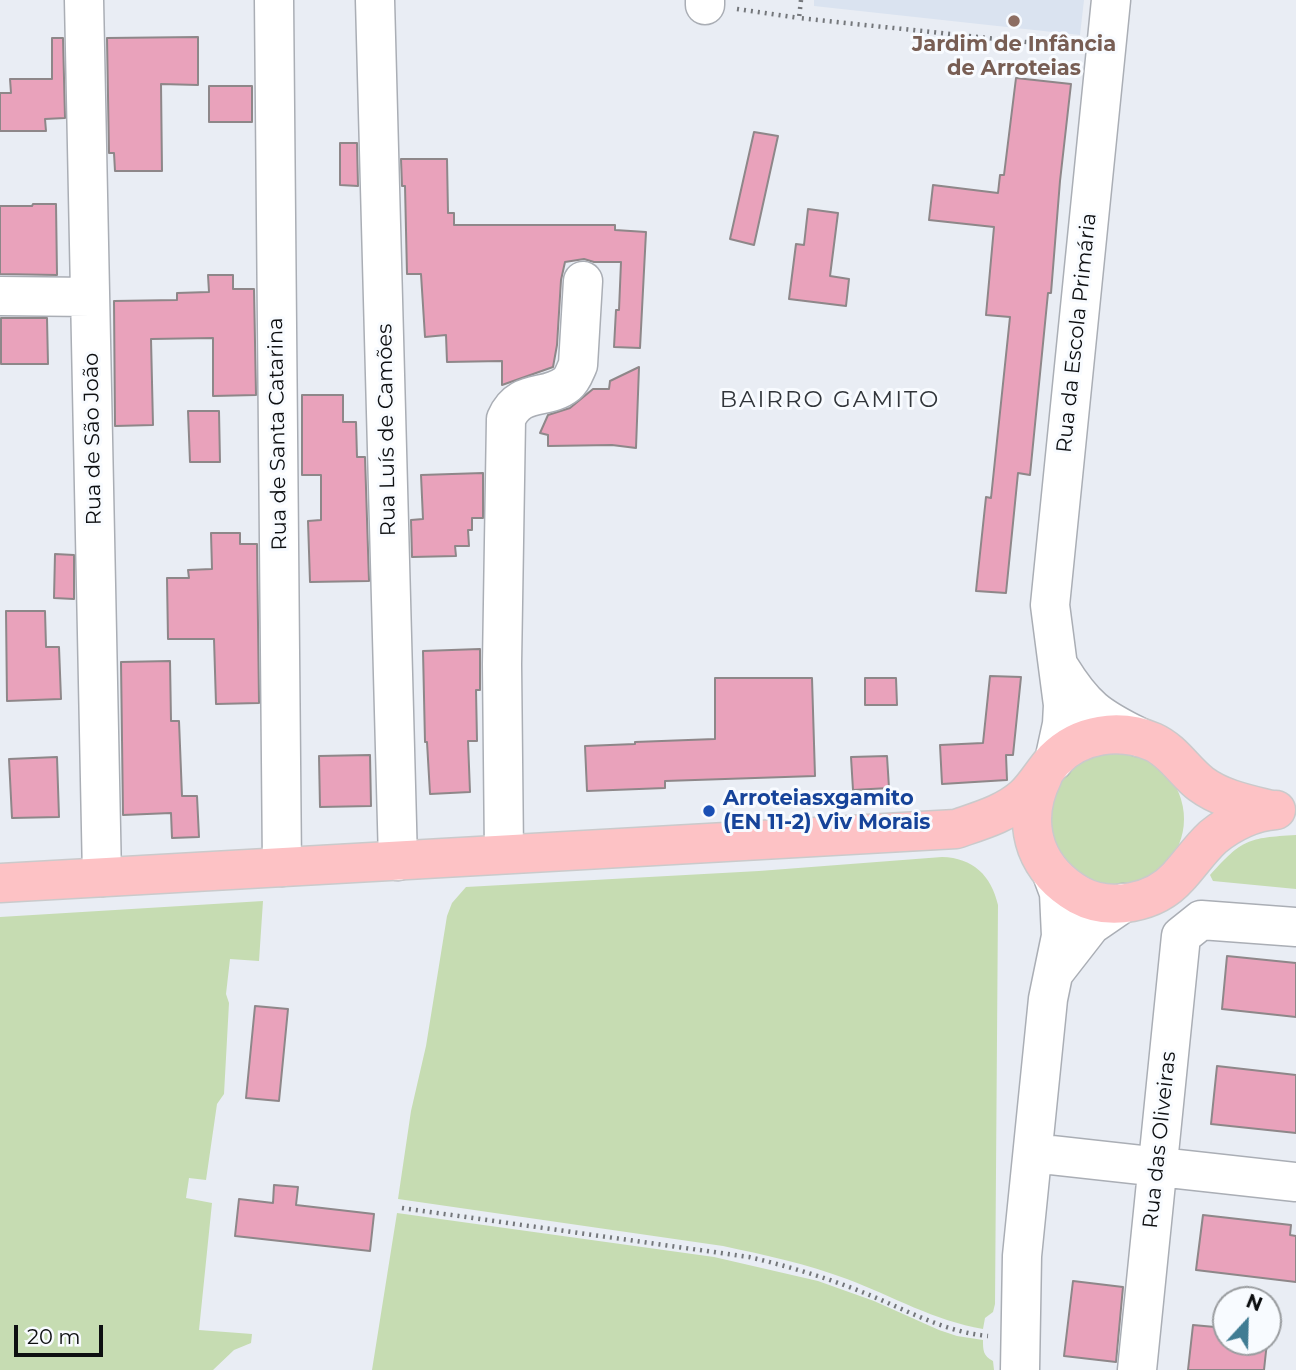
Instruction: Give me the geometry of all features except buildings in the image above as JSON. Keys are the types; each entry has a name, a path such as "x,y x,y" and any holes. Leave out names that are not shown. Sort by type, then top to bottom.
{"main road":[{"path":"956,829 1004,811 1023,798 1049,767 1080,742 1100,735 1139,737 1157,744 1173,755 1202,785 1220,795 1284,809"},
{"path":"1046,866 1031,822 1034,797 1049,767"},
{"path":"1186,770 1195,787 1201,825 1198,845 1189,863"},
{"path":"0,883 956,829 996,838 1046,866 1067,888 1084,897 1103,902 1124,903 1161,891 1177,879 1212,838 1228,826 1245,818 1284,809"}],"street":[{"name":"Rua de São João","path":"84,0 102,877"},
{"name":"Rua de Santa Catarina","path":"274,0 282,867"},
{"name":"Rua Luís de Camões","path":"376,0 398,860"},
{"name":"Rua da Escola Primária","path":"1049,767 1062,724 1063,705 1050,605 1111,0"},
{"path":"504,854 502,664 506,419 511,408 519,401 566,385 573,376 578,365 583,281"},
{"path":"0,296 90,297"},
{"name":"Rua da Escola Primária","path":"1059,666 1077,695 1091,709 1139,737"},
{"path":"1020,1355 1022,1256 1048,999 1055,972 1062,918 1059,892 1046,866"},
{"path":"1055,972 1091,925 1124,903"},
{"name":"Rua das Oliveiras","path":"1137,1370 1181,936 1201,920 1296,927"},
{"path":"1033,1153 1296,1181"}],"path":[{"path":"799,18 801,0"},
{"path":"705,2 799,18 1105,51"},
{"path":"402,1208 749,1256 802,1270 847,1286 1020,1355"}],"shaded area":[{"name":"Jardim de Infância de Arroteias","path":"814,0 1084,0 1080,35 814,6"}],"green space":[{"path":"1117,752 1143,757 1164,772 1179,793 1184,819 1179,845 1164,866 1143,881 1117,886 1091,881 1070,866 1055,845 1050,819 1055,793 1070,772 1091,757"},
{"path":"1296,835 1296,889 1213,881 1210,875 1239,847 1256,839"},
{"path":"942,857 963,861 979,870 991,885 998,905 995,1304 993,1312 985,1318 983,1329 931,1314 801,1264 723,1246 398,1199 411,1111 426,1046 447,916 452,903 466,887 759,871"},
{"path":"263,901 259,961 230,959 226,994 229,1003 224,1094 217,1104 206,1180 189,1178 186,1198 212,1203 199,1330 252,1334 251,1343 234,1350 213,1370 0,1370 0,917"},
{"path":"397,1213 714,1257 818,1281 874,1301 939,1330 983,1340 984,1352 993,1361 994,1370 372,1370"}],"place":[{"name":"Jardim de Infância de Arroteias","path":"1014,21"},
{"name":"Arroteiasxgamito (EN 11-2) Viv Morais","path":"709,811"}],"district":[{"name":"BAIRRO GAMITO","path":"830,400"}]}
